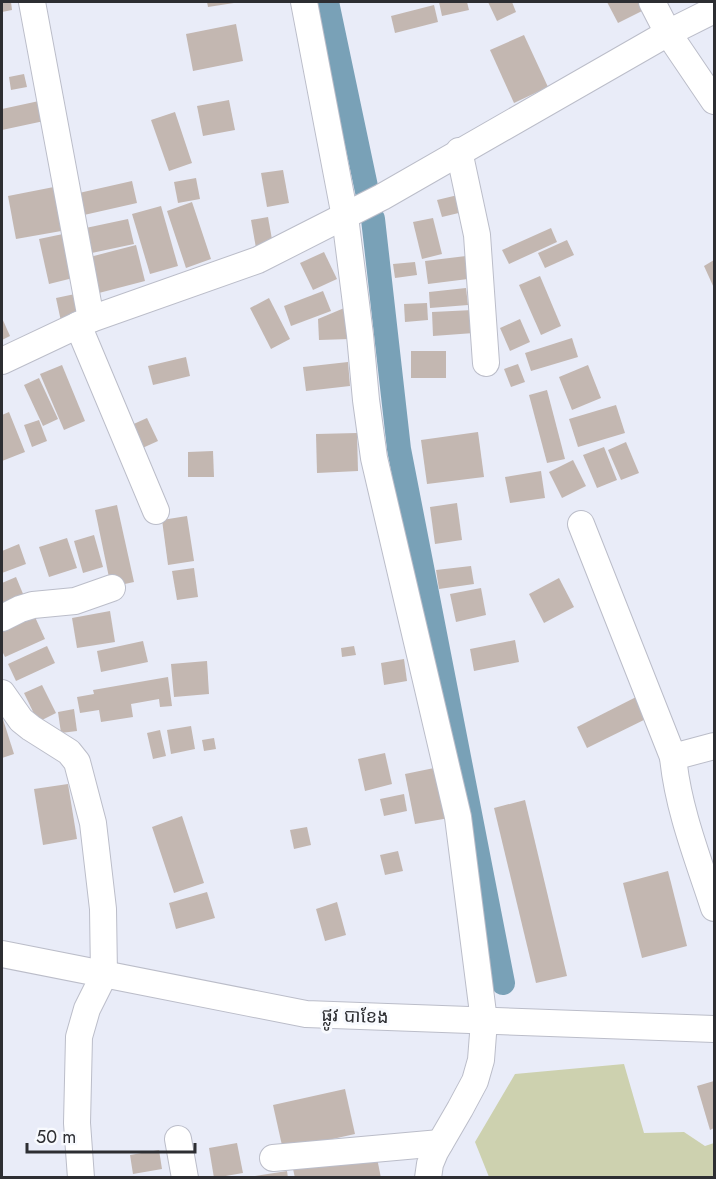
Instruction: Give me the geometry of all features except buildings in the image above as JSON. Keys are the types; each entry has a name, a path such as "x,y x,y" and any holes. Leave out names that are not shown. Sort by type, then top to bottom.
{"street":[{"path":"32,2 84,322 143,483 156,511"},
{"path":"304,2 362,207 374,459 458,817 484,1021 481,1060 475,1081 440,1143 430,1164 428,1178"},
{"path":"652,2 668,33 714,101"},
{"path":"2,361 84,322 258,260 362,207 668,33 714,10"},
{"path":"459,152 477,235 486,363"},
{"path":"581,524 673,757 684,816 714,908"},
{"path":"2,618 33,605 75,601 112,588"},
{"path":"2,693 21,720 69,752 77,762 93,823 103,909 104,975 87,1009 79,1037 77,1123 81,1178"},
{"path":"673,757 714,746"},
{"name":"ផ្លូវ បាខែង","path":"2,954 306,1014 714,1029"},
{"path":"178,1139 186,1178"},
{"path":"273,1158 440,1143"}],"green space":[{"path":"624,1064 644,1133 684,1132 705,1146 714,1143 714,1177 489,1177 475,1142 515,1074"}],"waterway":[{"path":"327,2 368,196"},
{"path":"373,219 399,449 503,983"}]}
